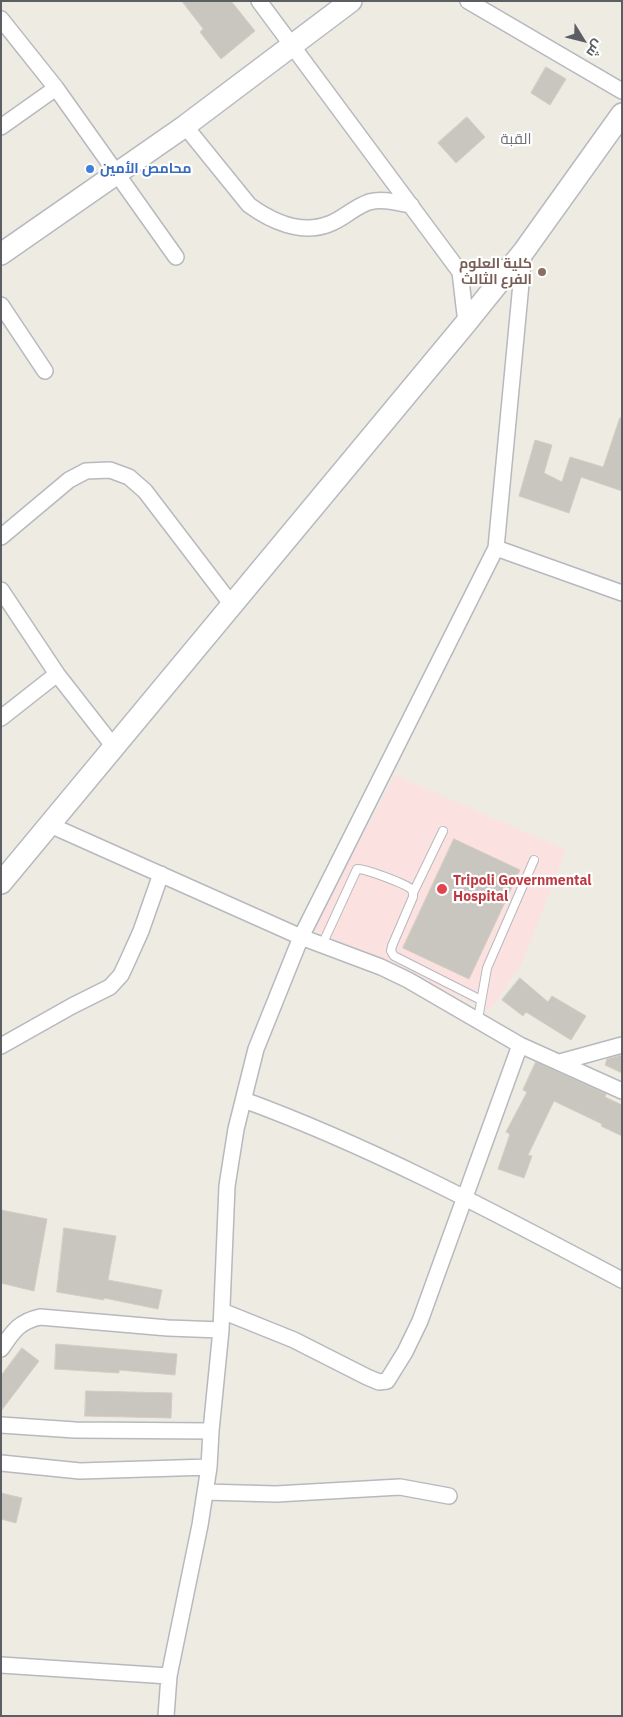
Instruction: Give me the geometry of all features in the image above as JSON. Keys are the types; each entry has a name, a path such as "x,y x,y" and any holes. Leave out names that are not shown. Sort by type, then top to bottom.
{"main road":[{"path":"1,254 185,126 351,1"},
{"path":"1,883 466,323 524,251 622,114"}],"street":[{"path":"259,1 460,272 466,323"},
{"path":"468,1 622,92"},
{"path":"1,19 56,88 176,257"},
{"path":"1,127 56,88"},
{"path":"185,126 249,205 277,222 310,228 329,224 353,209 371,202 386,200 411,205"},
{"path":"166,1716 168,1676 200,1525 209,1466 221,1330 227,1186 236,1129 256,1049 301,937 496,548 524,251"},
{"path":"460,272 510,267"},
{"path":"1,305 45,371"},
{"path":"1,537 69,480 86,471 110,470 128,476 145,491 232,605"},
{"path":"496,548 622,593"},
{"path":"1,590 57,674 114,747"},
{"path":"1,718 57,674"},
{"path":"50,825 301,937 381,967 478,1019 520,1045 622,1091"},
{"path":"1,1046 110,987 121,975 142,931 161,874"},
{"path":"222,1311 294,1340 379,1382 387,1382 420,1321 520,1045"},
{"path":"560,1062 622,1045"},
{"path":"244,1100 303,1123 394,1164 622,1280"},
{"path":"1,1350 16,1328 27,1320 40,1317 168,1328 221,1330"},
{"path":"1,1425 75,1430 211,1431"},
{"path":"1,1463 80,1470 209,1466"},
{"path":"205,1492 276,1494 400,1488 449,1496"},
{"path":"1,1665 168,1676"}],"lane":[{"path":"443,831 413,893 391,952 401,960 481,1000"},
{"path":"478,1019 487,968 534,860"},
{"path":"322,945 357,870 366,869 381,875 412,890 413,893"}],"shaded area":[{"name":"Tripoli Governmental Hospital","path":"395,775 566,850 522,963 489,1011 313,929"}],"building":[{"path":"182,1 231,1 255,31 221,59 200,32 203,29"},
{"path":"546,67 566,79 550,105 531,93"},
{"path":"467,117 485,137 456,163 438,143"},
{"path":"620,418 622,418 622,491 581,477 569,513 519,496 535,440 552,445 544,473 562,482 570,457 603,467"},
{"name":"Tripoli Governmental Hospital","path":"454,839 520,870 469,979 403,948"},
{"path":"520,978 548,1002 552,996 586,1016 571,1040 526,1012 523,1016 502,1000"},
{"path":"622,1055 622,1073 605,1065 607,1059"},
{"path":"536,1062 606,1094 605,1097 622,1105 622,1136 601,1126 602,1124 554,1101 528,1155 532,1156 524,1178 498,1169 510,1134 506,1132 527,1092 523,1090"},
{"path":"1,1210 47,1219 34,1291 1,1283"},
{"path":"64,1228 116,1236 108,1280 162,1290 158,1309 104,1298 104,1300 57,1292"},
{"path":"56,1344 177,1354 175,1375 119,1370 119,1373 55,1369"},
{"path":"22,1348 39,1361 1,1411 1,1376"},
{"path":"86,1391 172,1393 171,1418 85,1416"},
{"path":"1,1493 22,1498 16,1523 1,1519"}],"place":[{"name":"محامص الأمين","path":"90,169"},
{"name":"كلية العلوم الفرع الثالث","path":"542,272"},
{"name":"Tripoli Governmental Hospital","path":"442,889"}],"district":[{"name":"القبة","path":"516,140"}]}
